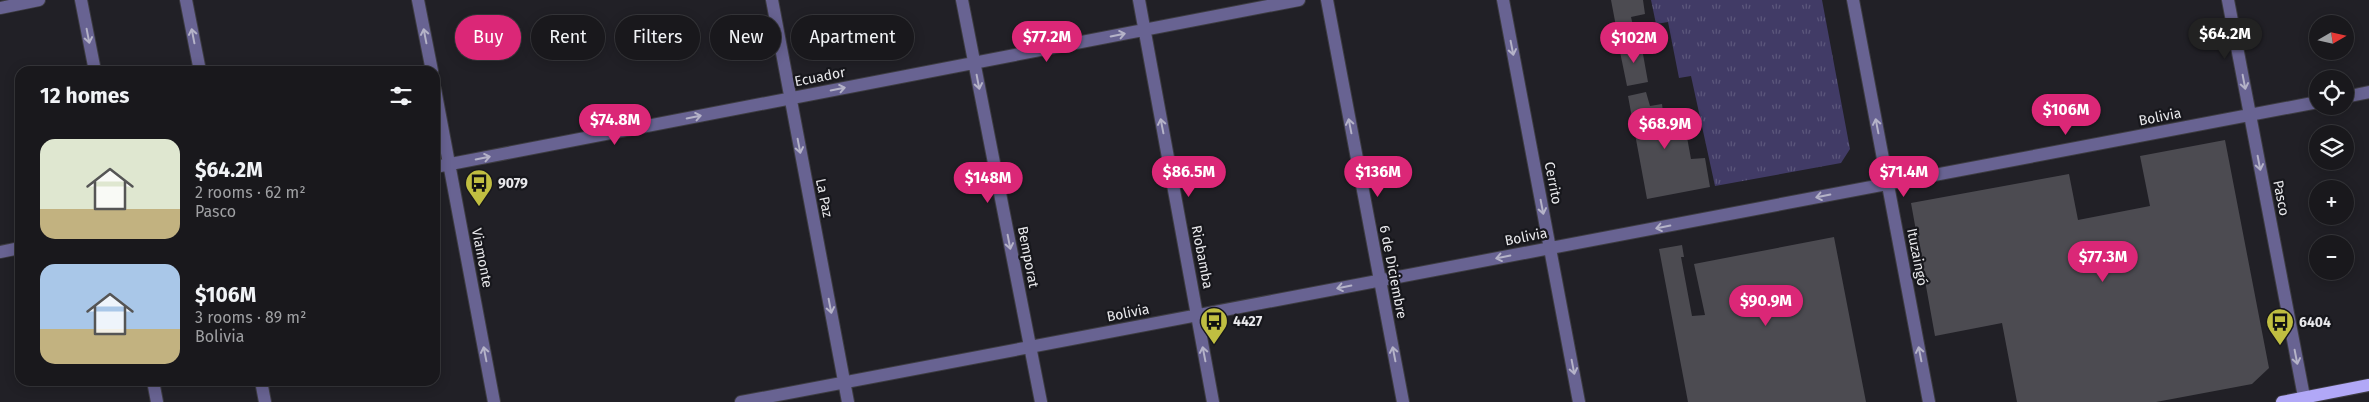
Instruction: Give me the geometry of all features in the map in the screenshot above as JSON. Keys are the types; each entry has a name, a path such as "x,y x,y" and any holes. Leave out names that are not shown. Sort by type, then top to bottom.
{"main road":[{"path":"2282,402 2305,400 2369,385"}],"street":[{"path":"0,8 39,0"},
{"path":"81,0 94,66"},
{"path":"186,0 199,66"},
{"path":"418,0 431,66"},
{"name":"La Paz","path":"772,0 848,402"},
{"name":"Bemporat","path":"962,0 1041,402"},
{"name":"Riobamba","path":"1138,0 1213,402"},
{"name":"Ecuador","path":"440,166 1298,0"},
{"name":"6 de Diciembre","path":"1327,0 1403,402"},
{"name":"Cerrito","path":"1503,0 1579,402"},
{"name":"Ituzaingó","path":"1853,0 1929,402"},
{"name":"Pasco","path":"2228,0 2305,400"},
{"path":"2354,95 2369,92"},
{"name":"Bolivia","path":"741,402 2309,104"},
{"name":"Viamonte","path":"440,116 494,402"},
{"path":"0,252 15,249"},
{"path":"154,386 157,402"},
{"path":"262,386 265,402"}],"green space":[{"path":"1651,0 1822,0 1850,149 1841,163 1715,186 1691,76 1679,78 1668,22 1656,24"}],"building":[{"path":"1611,0 1643,0 1645,14 1631,17 1635,34 1618,37"},
{"path":"1641,43 1648,82 1627,86 1619,47"},
{"path":"1646,92 1650,106 1662,104 1663,112 1682,110 1691,159 1705,158 1710,187 1647,199 1628,96"},
{"path":"2225,140 2269,368 2252,384 2156,402 2017,402 2002,323 1935,336 1911,203 2069,174 2078,220 2150,206 2140,156"},
{"path":"1834,237 1866,402 1688,402 1659,249 1682,245 1684,257 1681,257 1692,316 1705,315 1694,264"}],"place":[{"name":"9079","path":"479,207"},
{"name":"4427","path":"1214,345"},
{"name":"6404","path":"2280,346"}]}
